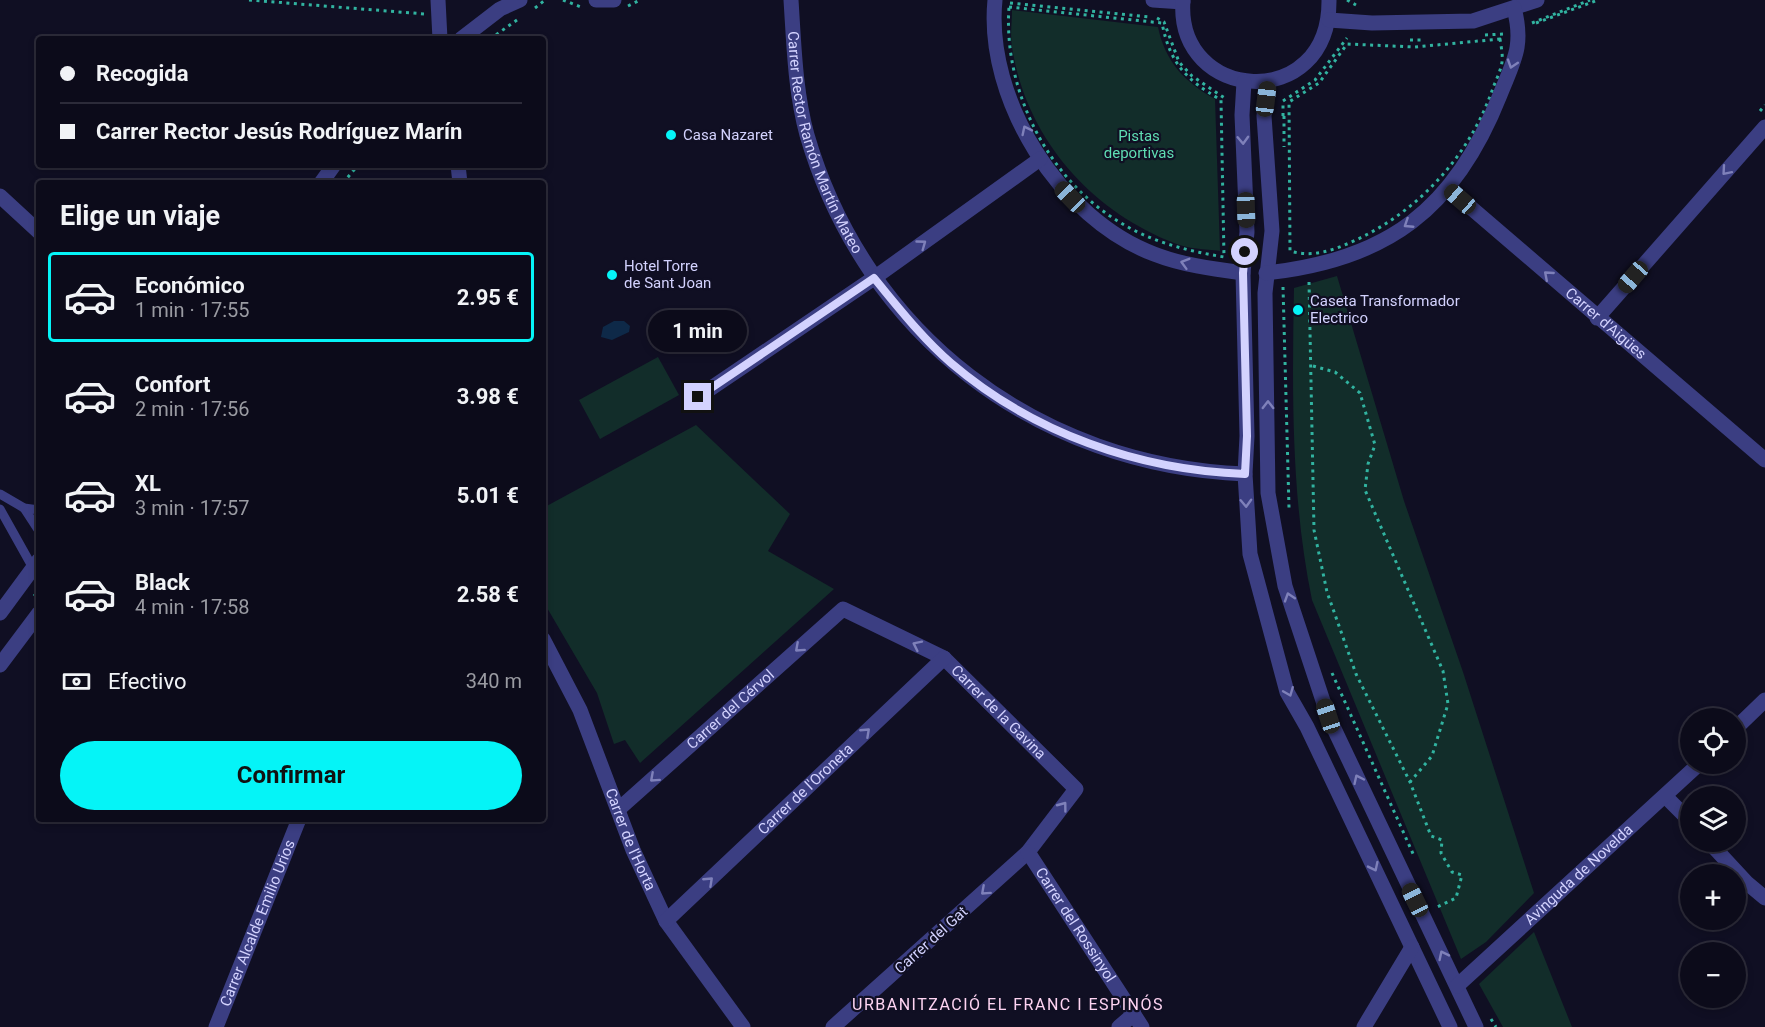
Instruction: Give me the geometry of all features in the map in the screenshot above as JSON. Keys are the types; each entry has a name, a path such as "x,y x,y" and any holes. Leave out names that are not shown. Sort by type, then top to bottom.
{"street":[{"path":"465,36 503,4 520,0"},
{"path":"596,0 614,0"},
{"name":"Carrer Rector Ramón Martín Mateo","path":"791,0 795,63 807,134 832,200 874,278 910,322 951,363 1042,424 1124,456 1202,472 1245,474"},
{"path":"995,0 993,19 996,52 1010,95 1040,159 1056,183 1084,211 1119,237 1154,254 1196,266 1243,273"},
{"path":"1153,0 1183,1 1183,20 1188,38 1198,54 1210,67 1226,76 1244,81 1268,81 1290,74 1309,60 1323,41 1329,20 1329,0"},
{"path":"1329,20 1372,23 1473,21 1537,0"},
{"path":"438,7 440,36"},
{"path":"1266,273 1304,274 1348,257 1387,238 1427,212 1466,166 1488,125 1516,53 1520,30 1514,8"},
{"path":"1244,81 1242,115 1247,232 1243,273 1247,436 1245,474 1250,554 1287,692 1450,1027"},
{"path":"1268,81 1264,116 1272,231 1266,273 1268,505 1285,586 1328,716 1476,1027"},
{"path":"1597,318 1761,121"},
{"path":"698,397 874,278 1040,159"},
{"name":"Carrer d'Aigües","path":"1448,188 1640,355 1763,454"},
{"path":"0,196 36,229"},
{"path":"0,613 36,568"},
{"name":"Carrer de la Gavina","path":"843,609 944,658 1076,789 1028,852"},
{"name":"Carrer del Cérvol","path":"620,808 843,609"},
{"path":"0,665 36,617"},
{"name":"Carrer de l'Horta","path":"546,645 580,710 620,808 633,850 666,921 743,1027"},
{"name":"Carrer de l'Oroneta","path":"666,921 944,658"},
{"path":"1746,718 1765,700"},
{"name":"Avinguda de Novelda","path":"1457,986 1688,774"},
{"path":"1665,796 1680,811"},
{"name":"Carrer Alcalde Emilio Urios","path":"216,1027 298,822"},
{"name":"Carrer del Rossinyol","path":"1028,852 1138,1021"},
{"name":"Carrer del Gat","path":"833,1027 1028,852"},
{"path":"1719,852 1765,898"},
{"path":"1364,1027 1412,947"},
{"path":"1119,1027 1138,1021"}],"lane":[{"path":"0,494 24,508 36,510"},
{"path":"24,508 36,526"},
{"path":"0,509 36,565"}],"path":[{"path":"249,0 438,7"},
{"path":"1530,24 1590,0"},
{"path":"1526,26 1599,0"},
{"path":"993,19 1002,19 1006,3 1161,18 1179,62 1192,76 1226,97 1226,114 1242,115"},
{"path":"1009,7 1160,21 1174,62 1191,80 1221,100 1224,257 1156,241 1119,223 1084,194 1058,168 1024,107 1014,76 1008,43 1009,7"},
{"path":"1442,38 1510,35 1507,51 1516,53"},
{"path":"1353,38 1344,38 1315,80 1283,101 1285,255 1301,261 1304,274 1309,277 1314,530 1327,592 1356,674 1410,782 1431,836 1442,840 1441,853 1452,872 1462,875 1456,898 1436,908"},
{"path":"1406,40 1430,39"},
{"path":"1500,39 1502,61 1489,101 1461,152 1435,184 1402,214 1375,231 1333,250 1304,255 1290,251 1289,102 1319,83 1347,45 1415,47 1500,39"},
{"path":"1761,121 1765,105"},
{"path":"1264,116 1284,116"},
{"path":"346,180 356,168"},
{"path":"1283,283 1289,515"},
{"path":"1312,366 1335,372 1360,393 1376,445 1368,464 1365,490 1443,671 1448,704 1432,756 1410,782"},
{"path":"1332,671 1418,866"},
{"path":"1431,898 1439,915"},
{"path":"1487,1009 1496,1027"}],"green space":[{"name":"Pistas deportivas","path":"1012,10 1158,27 1171,60 1185,78 1215,99 1220,251 1179,245 1143,229 1115,211 1067,167 1047,140 1031,111 1020,80 1011,42"},
{"path":"1337,276 1404,501 1463,672 1534,893 1486,942 1461,959 1312,600 1305,562 1294,444 1294,288"},
{"path":"658,357 679,395 600,439 579,400"},
{"path":"696,425 790,514 768,551 834,589 640,763 625,740 614,744 597,693 546,606 546,506"},
{"path":"1534,932 1572,1027 1503,1027 1479,984"}],"water":[{"path":"614,321 624,321 630,326 629,332 612,340 601,337 603,327"}],"place":[{"name":"Casa Nazaret","path":"671,135"},
{"name":"Hotel Torre de Sant Joan","path":"612,275"},
{"name":"Caseta Transformador Electrico","path":"1298,310"}],"district":[{"name":"URBANITZACIÓ EL FRANC I ESPINÓS","path":"1008,1004"}],"route":[{"path":"698,397 874,278 910,322 951,363 1042,424 1124,456 1195,471 1245,474 1247,436 1243,273 1245,252"}]}
